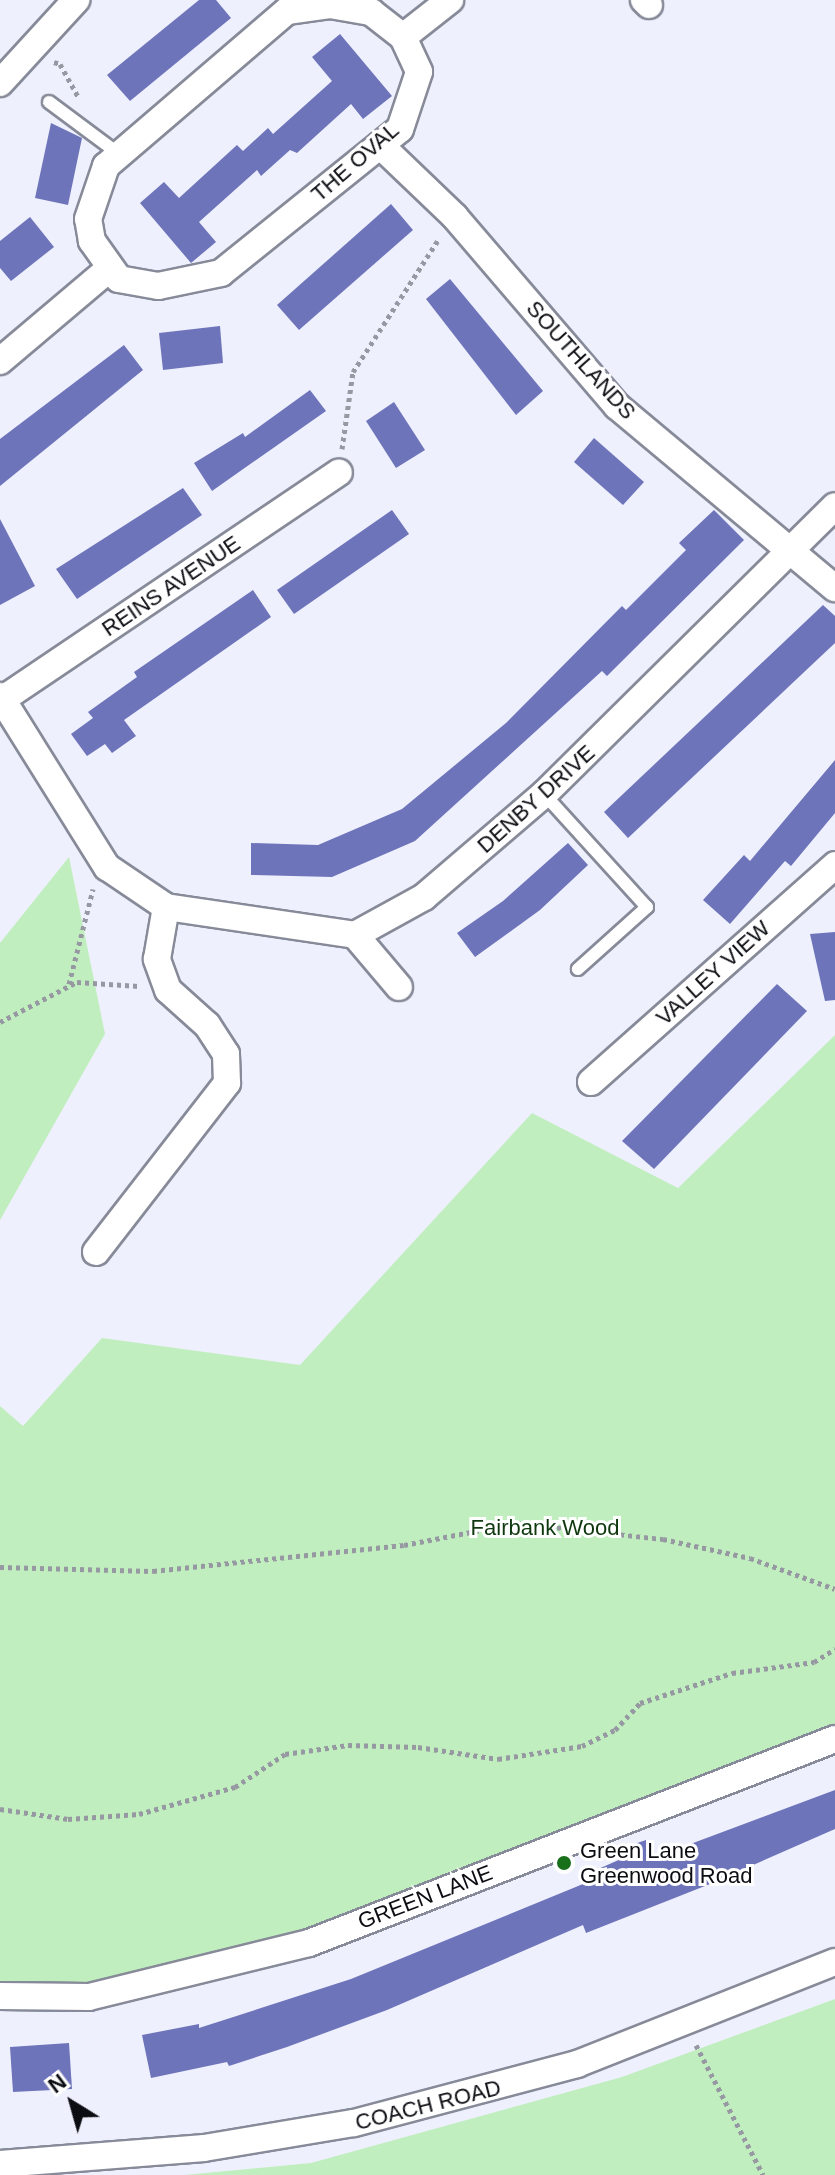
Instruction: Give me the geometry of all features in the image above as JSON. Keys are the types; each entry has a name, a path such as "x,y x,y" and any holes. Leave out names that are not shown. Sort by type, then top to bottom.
{"street":[{"path":"0,83 76,0"},
{"path":"403,37 450,0"},
{"name":"THE OVAL","path":"330,5 371,12 403,37 419,72 400,129 221,273 158,286 119,279 92,241 88,219 106,166 285,6 330,5"},
{"name":"SOUTHLANDS","path":"380,145 455,217 617,406 835,588"},
{"path":"0,361 110,268"},
{"name":"REINS AVENUE","path":"1,698 339,472"},
{"name":"DENBY DRIVE","path":"355,935 424,897 544,794 835,506"},
{"path":"1,698 100,857 166,907 355,935 399,987"},
{"name":"VALLEY VIEW","path":"591,1082 835,866"},
{"path":"96,1252 227,1083 226,1054 207,1025 168,990 157,959 166,907"},
{"name":"GREEN LANE","path":"0,1996 89,1997 309,1943 835,1739"},
{"name":"COACH ROAD","path":"0,2164 204,2148 354,2123 514,2084 685,2023 835,1962"}],"lane":[{"path":"49,102 119,154"},
{"path":"544,794 647,907 578,969"}],"path":[{"path":"26,54 60,64 98,138"},
{"path":"339,472 353,372 407,282 455,217"},
{"path":"69,985 100,857"},
{"path":"0,1022 69,985 109,982 168,990"},
{"path":"0,1567 153,1571 404,1545 517,1523 663,1539 750,1558 835,1589"},
{"path":"0,1809 68,1819 139,1814 235,1787 285,1754 348,1745 418,1747 498,1759 582,1746 615,1730 640,1703 732,1673 814,1662 835,1649"},
{"path":"685,2023 763,2175"}],"green space":[{"path":"69,857 105,1034 0,1220 0,943"},
{"name":"Fairbank Wood","path":"835,1035 835,1723 747,1762 320,1926 92,1985 0,1982 0,1406 23,1426 102,1338 300,1365 532,1113 678,1188"},
{"path":"835,1999 835,2175 184,2175 311,2163 622,2077"}],"building":[{"path":"199,0 216,0 231,18 130,101 107,75"},
{"path":"340,34 392,96 363,119 351,104 297,153 290,150 261,176 257,170 199,222 216,242 191,263 140,203 164,182 179,198 237,145 243,151 268,128 273,134 332,81 312,57"},
{"path":"51,123 82,138 68,205 35,198"},
{"path":"391,204 413,230 299,330 277,305"},
{"path":"30,217 54,247 11,281 0,268 0,241"},
{"path":"450,279 543,391 516,415 426,299"},
{"path":"220,326 223,363 163,370 159,333"},
{"path":"124,345 143,370 0,486 0,439"},
{"path":"310,390 326,411 212,491 194,463 243,433 245,437"},
{"path":"394,402 425,450 396,468 366,421"},
{"path":"594,438 644,482 623,505 574,462"},
{"path":"183,488 202,515 77,599 56,569"},
{"path":"392,510 409,534 294,614 277,590"},
{"path":"714,510 744,540 607,676 602,671 415,841 332,877 251,875 251,843 318,845 402,809 506,723 622,606 626,610 686,550 679,543"},
{"path":"0,519 35,586 0,605"},
{"path":"253,590 271,617 124,720 136,736 112,753 105,744 87,756 71,734 93,718 88,712 137,677 134,672"},
{"path":"823,605 835,616 835,643 628,838 604,812"},
{"path":"835,760 835,813 791,866 785,861 730,924 703,900 744,855 750,861"},
{"path":"568,843 588,865 540,910 475,957 457,933 503,901"},
{"path":"835,932 835,1000 825,1001 810,934"},
{"path":"777,984 807,1011 654,1169 622,1141"},
{"path":"835,1790 835,1829 710,1884 586,1933 583,1925 387,2010 287,2047 229,2066 227,2062 151,2078 142,2035 199,2024 199,2028 351,1979 583,1884 580,1877 621,1859 617,1850 646,1840 653,1858"},
{"path":"69,2043 72,2089 13,2092 10,2047"}],"place":[{"name":"Green Lane Greenwood Road","path":"564,1863"}]}
